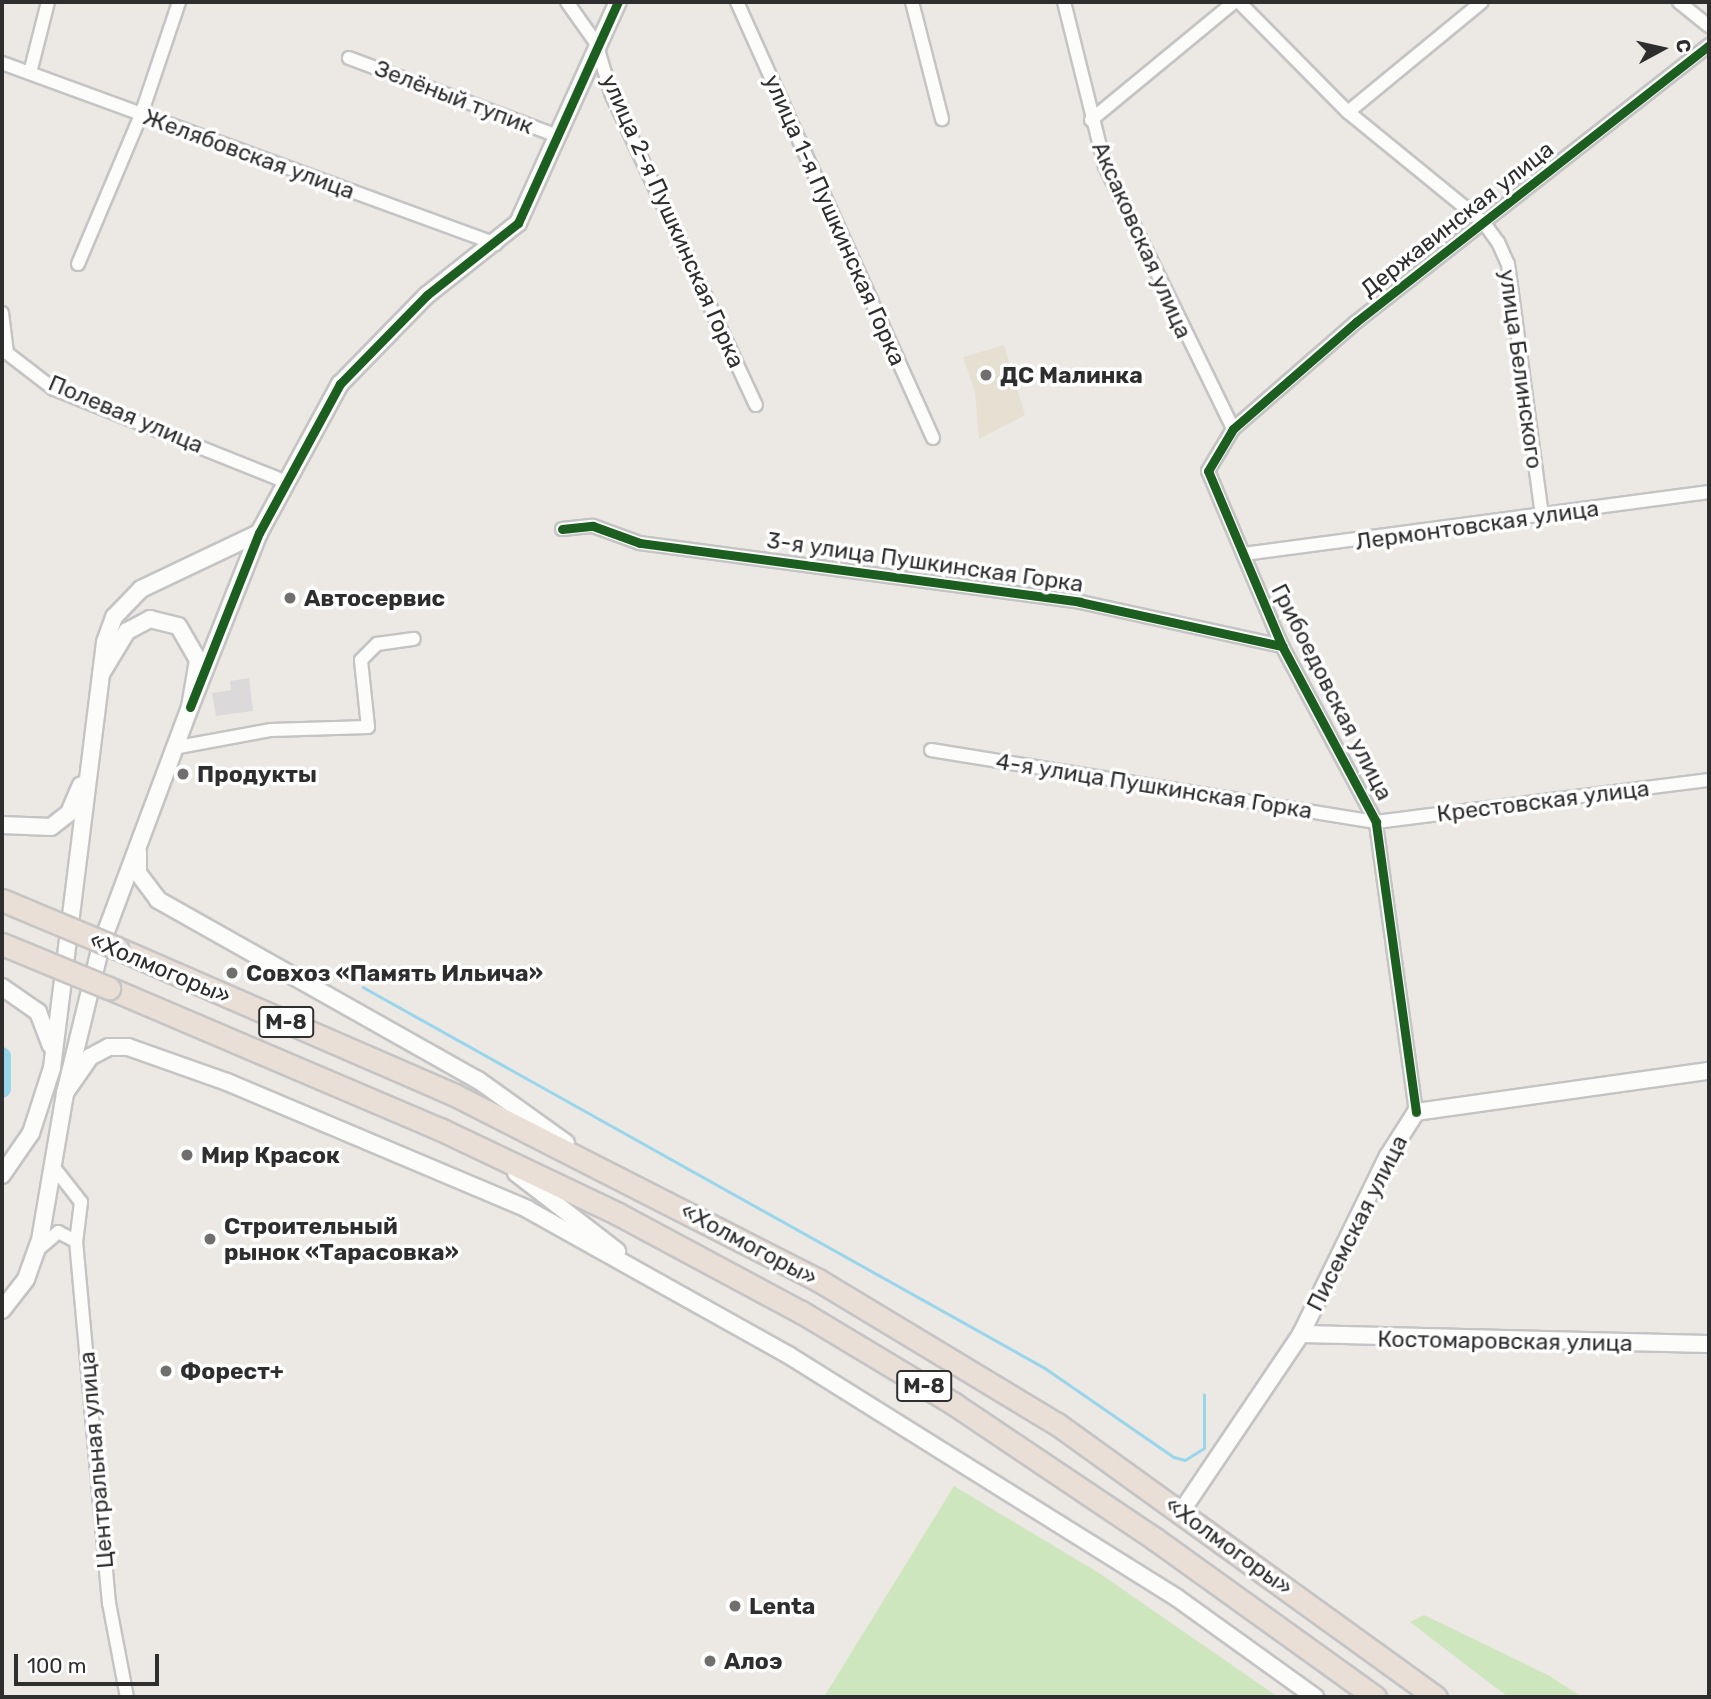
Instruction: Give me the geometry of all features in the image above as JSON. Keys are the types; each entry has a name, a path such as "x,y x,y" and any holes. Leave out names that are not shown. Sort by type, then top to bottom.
{"highway":[{"name":"«Холмогоры»","path":"2,900 442,1090 597,1166 898,1326 1057,1423 1436,1697"},
{"name":"«Холмогоры»","path":"2,944 495,1156 789,1306 954,1405 1155,1539 1375,1697"}],"main road":[{"path":"3,1307 30,1269 65,1093 101,945 173,748 259,533 340,384 427,295 496,244 528,208 596,43 618,2"},
{"path":"2,1175 31,1133 52,1068 101,674 114,617 141,589 259,533"},
{"path":"101,674 135,624 165,620 187,635 196,653 198,675 190,707"},
{"path":"2,825 25,829 51,827 69,813 93,749"},
{"path":"143,829 138,873 158,900 478,1080 597,1166"},
{"path":"3,988 29,1004 45,1024 52,1068"},
{"path":"65,1093 98,1051 128,1047 157,1056 498,1196 790,1356 1177,1598 1315,1697"},
{"name":"Писемская улица","path":"1181,1512 1301,1334 1388,1156 1416,1112 1709,1071"},
{"path":"495,1156 651,1278"},
{"name":"Костомаровская улица","path":"1301,1334 1373,1339 1709,1344"}],"street":[{"path":"30,73 48,2"},
{"path":"78,264 141,115 178,2"},
{"name":"улица 2-я Пушкинская Горка","path":"567,2 596,43 611,93 756,405"},
{"name":"улица 1-я Пушкинская Горка","path":"737,2 933,438"},
{"path":"912,2 942,118"},
{"name":"Аксаковская улица","path":"1064,2 1091,120 1138,240 1233,429"},
{"path":"1091,120 1236,2"},
{"name":"улица Белинского","path":"1236,2 1348,112 1484,223 1508,264 1542,515"},
{"path":"1348,112 1482,2"},
{"path":"1679,2 1709,26"},
{"name":"Державинская улица","path":"1233,429 1356,322 1709,45"},
{"name":"Зелёный тупик","path":"349,58 558,136"},
{"name":"Желябовская улица","path":"2,63 496,244"},
{"name":"Полевая улица","path":"2,313 7,353 54,389 287,482"},
{"name":"Грибоедовская улица","path":"1233,429 1208,471 1282,646 1376,822 1416,1112"},
{"name":"Лермонтовская улица","path":"1244,554 1709,492"},
{"name":"3-я улица Пушкинская Горка","path":"562,529 593,526 640,543 1080,602 1282,646"},
{"path":"173,748 284,729 368,727 361,660 377,644 414,639"},
{"name":"4-я улица Пушкинская Горка","path":"931,750 1376,822"},
{"name":"Крестовская улица","path":"1376,822 1709,780"},
{"name":"Центральная улица","path":"52,1166 78,1196 81,1222 76,1241 111,1625 127,1697"},
{"path":"30,1269 50,1234 63,1232 76,1241"}],"shaded area":[{"path":"1004,345 1025,415 979,439 975,392 963,357"},
{"path":"249,678 253,711 216,716 212,693 231,690 230,681"}],"green space":[{"path":"954,1486 1099,1573 1278,1697 824,1697"},
{"path":"1424,1615 1548,1675 1582,1697 1508,1697 1410,1622"}],"waterway":[{"path":"363,987 1045,1368 1174,1457 1185,1460 1204,1448 1204,1395"},
{"path":"2,1056 2,1089"}],"cycle path":[{"path":"190,707 259,533 340,384 427,295 518,223 618,2"},
{"path":"1416,1112 1376,822 1282,646 1208,471 1233,429 1356,322 1709,45"},
{"path":"562,529 593,526 640,543 1080,602 1282,646"}],"place":[{"name":"ДС Малинка","path":"986,375"},
{"name":"Автосервис","path":"290,598"},
{"name":"Продукты","path":"183,774"},
{"name":"Совхоз «Память Ильича»","path":"232,973"},
{"name":"Мир Красок","path":"187,1155"},
{"name":"Строительный рынок «Тарасовка»","path":"210,1239"},
{"name":"Форест+","path":"166,1371"},
{"name":"Lenta","path":"735,1606"},
{"name":"Алоэ","path":"710,1661"}]}
